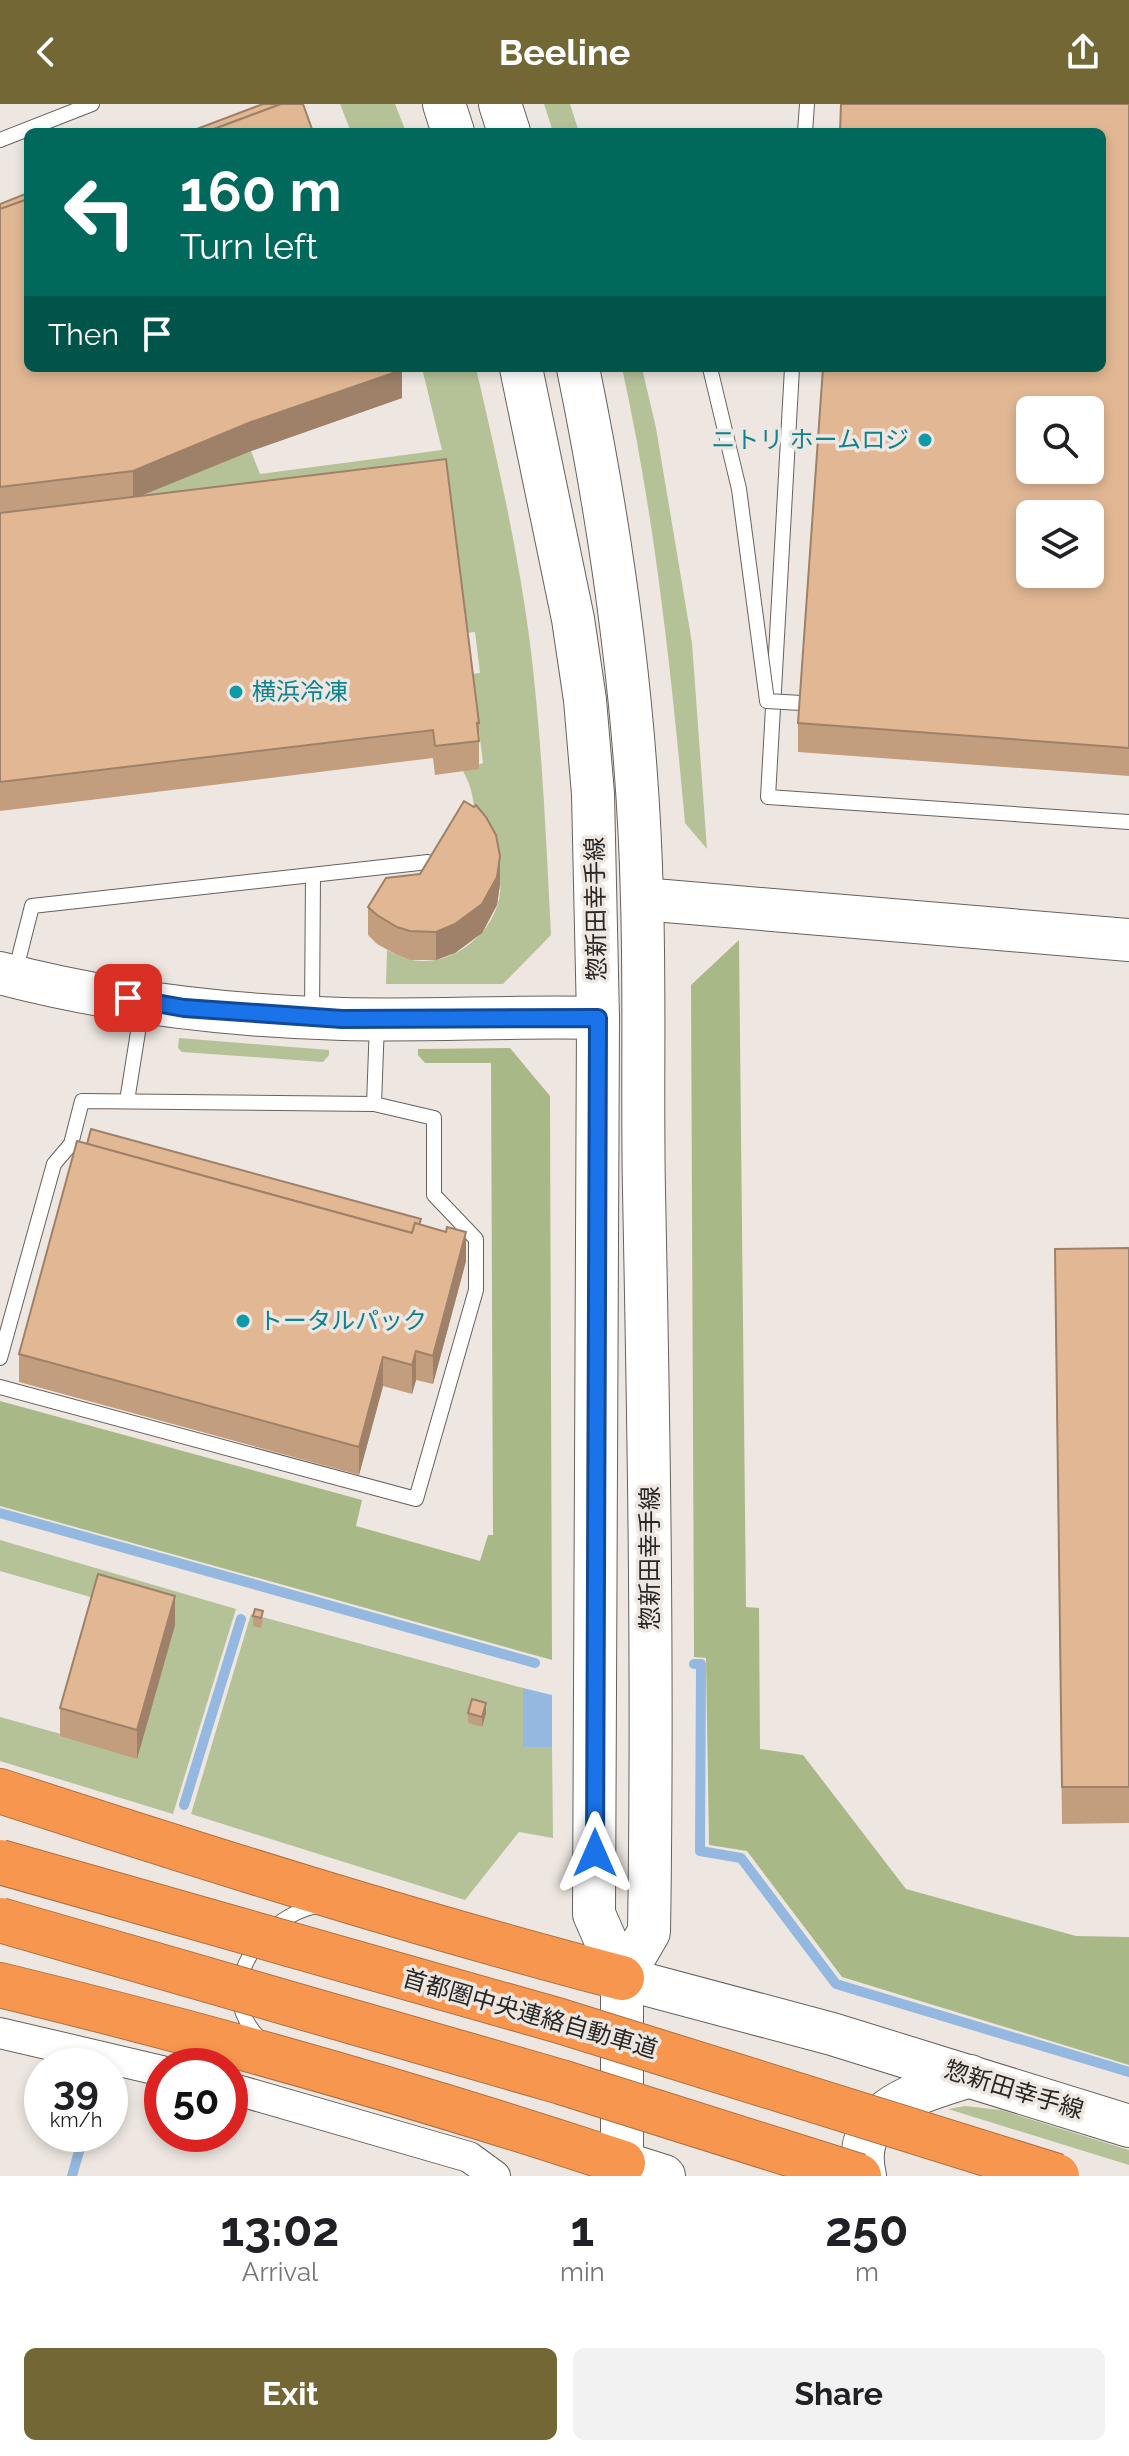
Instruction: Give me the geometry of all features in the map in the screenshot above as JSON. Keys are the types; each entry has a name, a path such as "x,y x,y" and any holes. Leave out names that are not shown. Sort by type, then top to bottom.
{"highway":[{"path":"0,1791 347,1902 486,1943 622,1978"},
{"name":"首都圏中央連絡自動車道","path":"0,1862 560,2021 1057,2176"},
{"path":"0,1920 561,2082 862,2176"},
{"path":"0,1985 279,2056 468,2111 622,2170"}],"main road":[{"path":"444,104 452,128"},
{"path":"500,104 508,128"},
{"name":"惣新田幸手線","path":"522,372 568,590 585,700 593,794 598,1018 594,1914 622,1978 622,2170"},
{"name":"惣新田幸手線","path":"579,372 596,456 626,661 642,899 642,1092 650,1414 649,1932 622,1978"},
{"path":"642,899 1129,940"},
{"path":"7,975 184,1008 377,1019 598,1018"},
{"name":"惣新田幸手線","path":"622,1978 832,2034 1129,2126"},
{"path":"862,2176 863,2149 869,2130 889,2107 970,2076"},
{"path":"622,2170 664,2176"}],"street":[{"path":"0,2033 144,2067"},
{"path":"248,2093 469,2157 495,2176"}],"lane":[{"path":"31,128 92,104"},
{"path":"805,128 807,104"},
{"path":"0,140 24,131"},
{"path":"711,372 739,489 767,701 801,703"},
{"path":"792,372 768,797 1129,822"},
{"path":"7,975 32,906 428,862"},
{"path":"312,1017 313,875"},
{"path":"127,1101 143,1000"},
{"path":"374,1104 377,1019"},
{"path":"0,1358 54,1164 71,1144 82,1101 374,1104 434,1118 434,1195 476,1239 476,1290 416,1499 0,1387"},
{"path":"279,2056 252,2031 244,2015 239,1991 242,1974 264,1938 292,1914 308,1907 347,1902"}],"green space":[{"path":"340,104 395,104 404,128 349,128"},
{"path":"544,104 570,104 578,128 552,128"},
{"path":"423,372 477,372 513,539 530,643 541,752 551,935 503,984 386,984 387,950 417,961 452,955 478,937 488,925 499,897 498,873 478,826 471,790 463,771 483,763 472,674 480,673 475,632 465,633 0,515 251,451 260,474 442,450"},
{"path":"623,372 643,372 656,428 692,643 707,849 685,823 661,594"},
{"path":"739,940 746,1607 759,1608 760,1749 803,1755 906,1889 1076,1936 1129,1937 1129,2065 842,1977 747,1851 709,1845 706,1658 694,1657 691,985"},
{"path":"179,1038 329,1050 329,1055 323,1062 182,1052 178,1048"},
{"path":"510,1048 550,1096 552,1660 0,1506 0,1401 362,1500 356,1526 480,1561 488,1535 493,1535 491,1063 425,1063 418,1055 418,1049"},
{"path":"0,1540 236,1609 173,1814 0,1761 0,1717 61,1734 94,1598 0,1571"},
{"path":"251,1614 523,1688 523,1747 552,1747 553,1838 519,1832 465,1900 191,1814"},
{"path":"965,2106 1001,2110 1129,2150 1129,2165 948,2109"}],"water":[{"path":"523,1688 552,1695 552,1747 523,1747"}],"building":[{"path":"263,104 281,104 217,128 200,128"},
{"path":"281,104 303,104 312,128 217,128"},
{"name":"ニトリ ホームロジ","path":"841,104 1129,104 1129,748 798,723 823,372 1106,372 1106,128 840,128"},
{"path":"24,195 24,200 0,209 0,204"},
{"path":"24,200 24,372 396,372 251,422 133,471 0,487 0,209"},
{"name":"横浜冷凍","path":"446,459 479,741 435,746 433,730 0,782 0,513"},
{"path":"464,801 474,807 476,805 486,817 496,835 500,856 497,877 482,904 455,924 436,932 410,931 377,915 368,907 386,878 420,874"},
{"path":"91,1129 421,1219 419,1225 415,1223 412,1233 87,1144"},
{"name":"トータルパック","path":"77,1141 412,1233 415,1223 446,1232 447,1227 466,1232 433,1356 416,1351 412,1365 383,1357 359,1447 19,1354"},
{"path":"1129,1248 1129,1787 1062,1787 1055,1249"},
{"path":"98,1574 175,1596 137,1730 60,1708"},
{"path":"255,1609 263,1611 261,1618 253,1616"},
{"path":"472,1699 486,1703 482,1717 468,1713"}],"waterway":[{"path":"0,1513 535,1663"},
{"path":"184,1805 241,1619"},
{"path":"694,1664 701,1664 700,1851 741,1858 836,1984 1129,2072"},
{"path":"72,2176 79,2152"}],"place":[{"name":"ニトリ ホームロジ","path":"925,440"},
{"name":"横浜冷凍","path":"236,692"},
{"name":"トータルパック","path":"243,1321"}],"route":[{"path":"128,998 184,1008 342,1019 598,1018 595,1853"}]}
